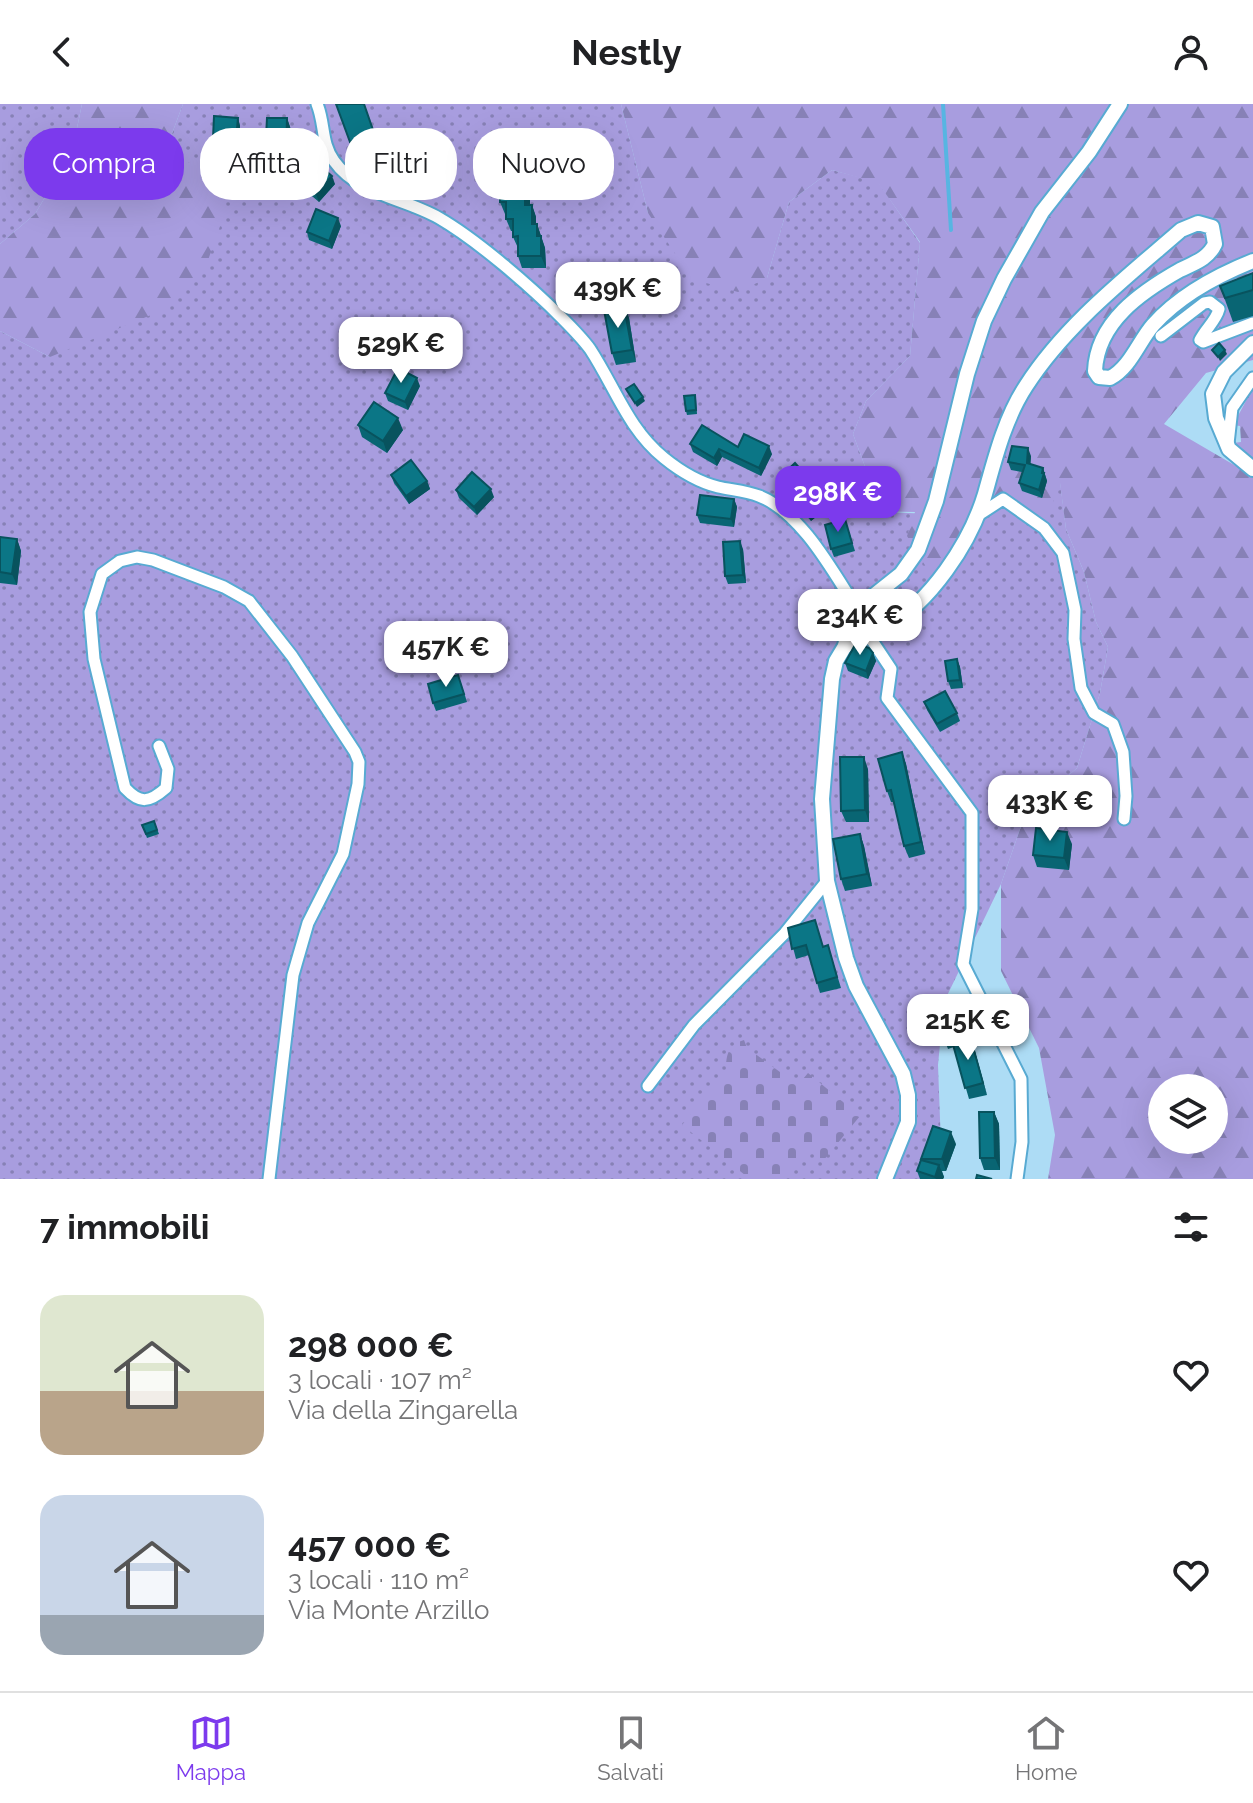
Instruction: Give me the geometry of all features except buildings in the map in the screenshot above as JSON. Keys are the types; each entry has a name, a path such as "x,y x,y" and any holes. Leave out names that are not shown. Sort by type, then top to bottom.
{"street":[{"path":"317,104 324,144 345,174 371,190 439,218 537,294 589,348 641,437 665,459 693,478 760,496 773,504 813,542 857,609"},
{"path":"885,1179 908,1122 908,1095 903,1074 856,986 827,881 822,799 832,679 857,609 906,569 918,550 936,501 953,422 991,305 1042,212 1089,152 1120,104"},
{"path":"845,646 897,621 936,583 965,543 1020,396 1048,355 1092,310 1181,230 1198,223 1212,227 1215,241 1207,256 1139,297 1122,311 1104,334 1095,371 1099,377 1110,378 1121,370 1151,327 1174,306 1218,277 1253,261"},
{"path":"1161,336 1204,303 1210,302 1219,309 1200,340 1203,342 1253,323"},
{"path":"1253,343 1224,372 1213,394 1216,418 1229,449 1253,469"},
{"path":"1229,449 1232,408 1253,378"},
{"path":"977,516 1003,499 1044,528 1063,553 1075,610 1074,639 1081,688 1094,713 1113,724 1123,752 1124,819"},
{"path":"159,746 168,769 166,788 154,798 134,798 125,788 94,659 90,612 102,574 120,561 137,557 224,587 249,601 292,656 359,762 358,784 343,854 308,923 293,975 269,1179"},
{"path":"869,636 891,669 887,698 972,813 972,909 963,964 1021,1079 1022,1142 1017,1179"},
{"path":"648,1086 694,1025 785,933 827,881"}],"green space":[{"path":"0,104 82,104 77,128 24,128 24,200 43,200 35,214 0,244"},
{"path":"82,104 183,104 174,128 77,128"},
{"path":"183,104 621,104 648,213 767,278 789,202 832,170 878,182 920,243 910,356 866,401 853,434 867,472 863,511 977,516 1060,481 1066,529 1084,572 1096,622 1108,647 1100,693 1077,768 1026,812 1001,884 944,1002 938,1065 941,1146 926,1179 0,1179 0,331 50,357 139,200 184,200 184,128 174,128"},
{"path":"621,104 1253,104 1253,360 1206,373 1164,424 1253,476 1253,1179 1048,1179 1055,1135 1039,1048 1001,971 1001,884 1026,812 1077,768 1100,693 1108,647 1096,622 1084,572 1066,529 1060,483 1044,528 1004,499 978,516 936,583 907,536 915,512 863,511 867,472 853,434 866,401 910,356 920,242 878,183 832,170 789,202 767,278 738,292 692,279 648,213"},
{"path":"184,161 200,166 200,200 222,200 224,215 207,263 163,310 50,357 0,331 0,244 35,214 43,200 184,200"},
{"path":"1253,388 1253,461 1233,443 1241,442 1240,426 1233,425"},
{"path":"744,1040 747,1048 798,1085 808,1073 860,1116 823,1161 808,1150 782,1179 750,1179 682,1125 726,1070 731,1048"}],"waterway":[{"path":"943,104 951,230"}]}
